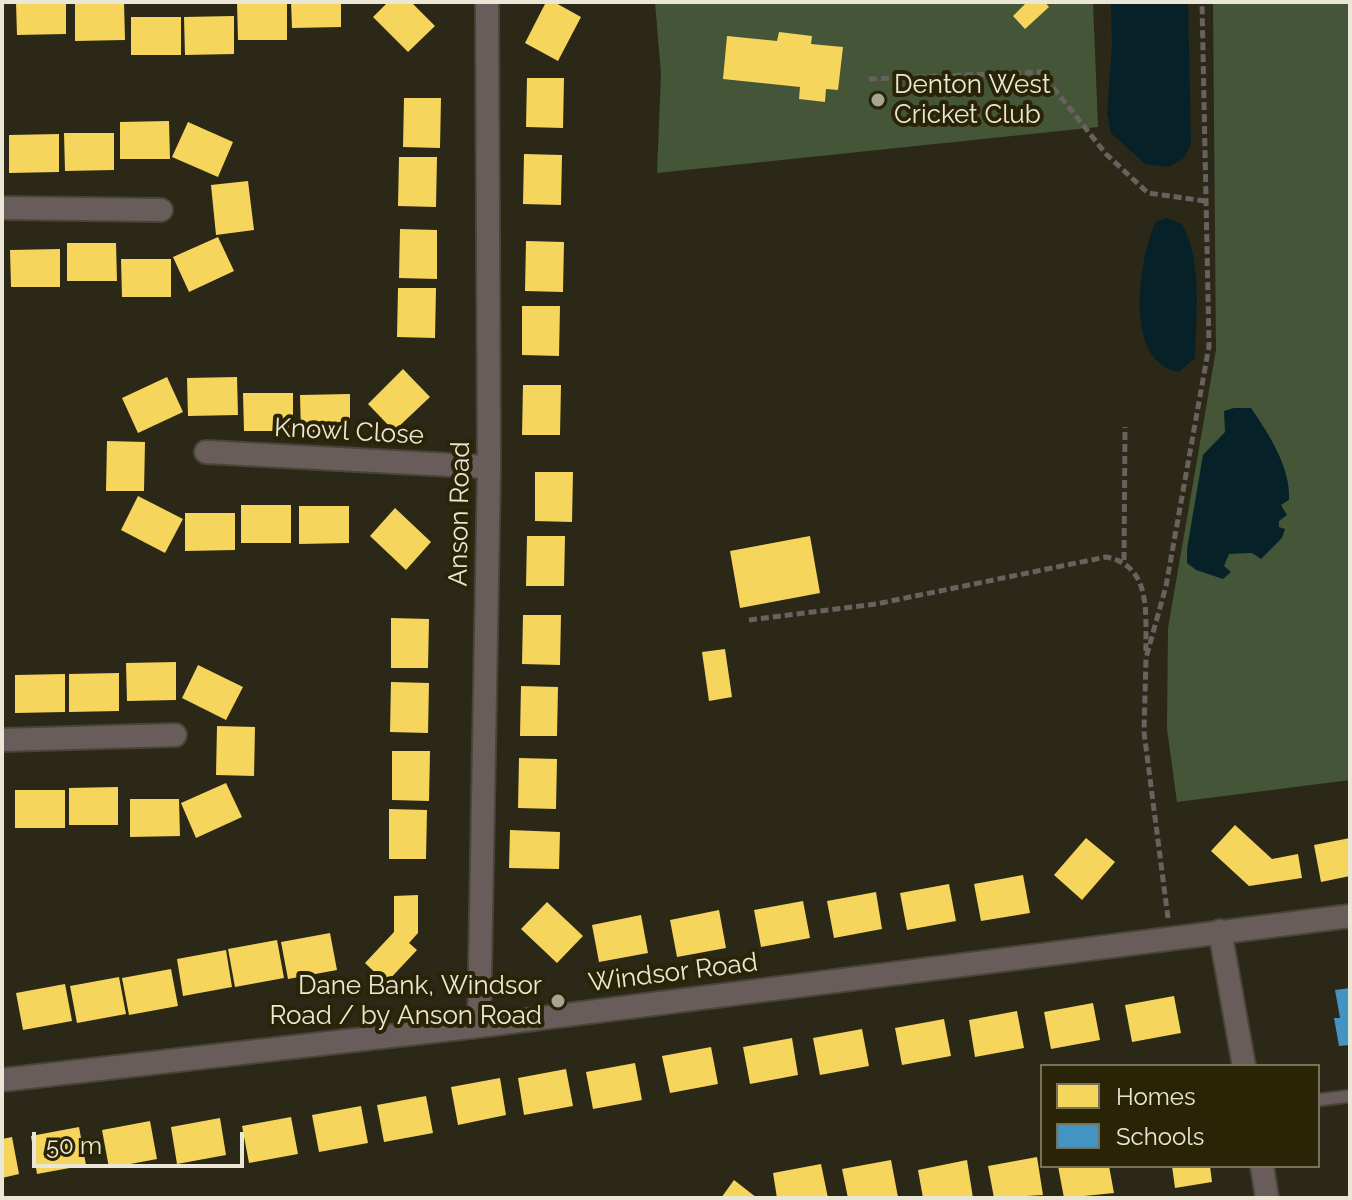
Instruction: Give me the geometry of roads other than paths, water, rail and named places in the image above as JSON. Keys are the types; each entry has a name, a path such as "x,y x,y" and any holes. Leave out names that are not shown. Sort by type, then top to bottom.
{"street":[{"name":"Anson Road","path":"479,1026 489,467 487,2"},
{"path":"2,208 161,210"},
{"name":"Knowl Close","path":"206,452 489,467"},
{"path":"2,740 175,735"},
{"name":"Windsor Road","path":"2,1080 479,1026 1350,916"},
{"path":"1220,931 1244,1064"},
{"path":"1262,1168 1267,1198"}],"lane":[{"path":"1320,1100 1350,1096"}],"water":[{"path":"1111,2 1188,2 1191,144 1183,159 1168,167 1145,164 1111,133 1107,113 1112,46"},
{"path":"1167,218 1182,224 1189,239 1196,272 1195,358 1179,372 1161,364 1149,350 1142,330 1140,307 1144,259 1150,237 1156,221"},
{"path":"1251,408 1265,429 1283,464 1289,500 1281,505 1287,515 1279,521 1279,527 1285,529 1282,538 1261,559 1252,553 1229,554 1224,566 1231,572 1223,579 1196,570 1187,563 1187,549 1203,455 1225,432 1224,411"}],"place":[{"name":"Denton West Cricket Club","path":"878,100"},
{"name":"Dane Bank, Windsor Road / by Anson Road","path":"558,1001"}]}
